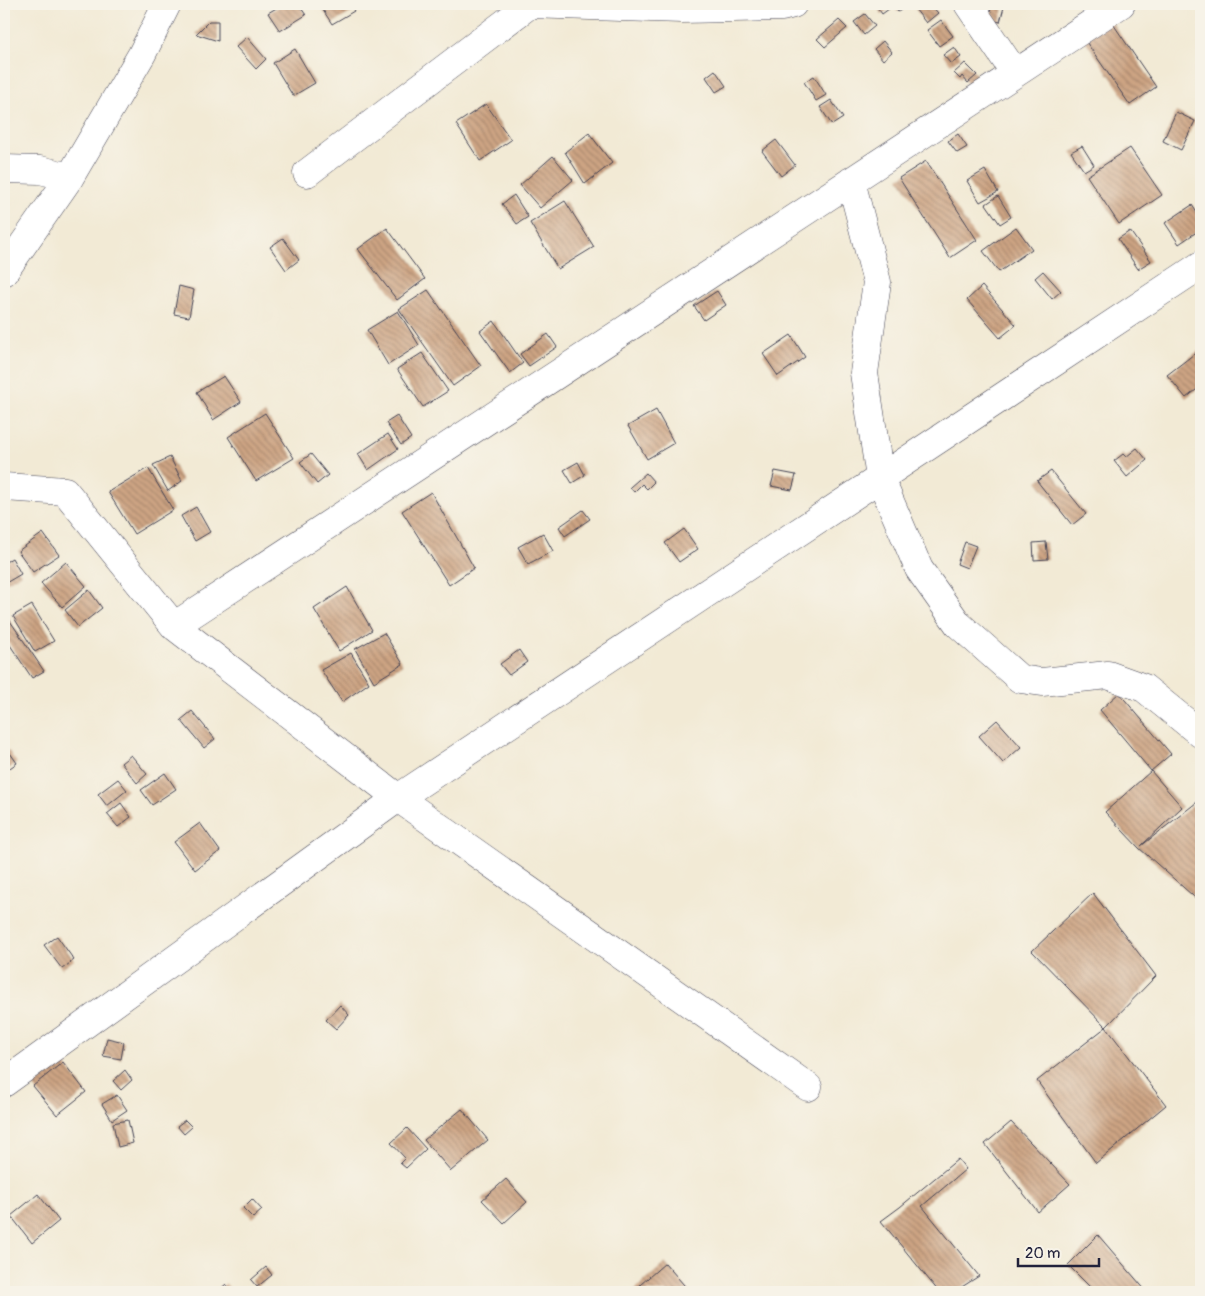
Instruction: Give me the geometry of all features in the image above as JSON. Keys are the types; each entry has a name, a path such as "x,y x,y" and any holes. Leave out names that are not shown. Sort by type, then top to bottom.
{"street":[{"path":"4,272 70,177 142,54 166,4"},
{"path":"307,173 530,4 682,9 786,5"},
{"path":"968,4 1016,73"},
{"path":"174,626 1121,4"},
{"path":"4,169 40,170 70,177"},
{"path":"851,181 877,282 864,373 880,478 919,569 958,624 1020,679 1042,682 1108,675 1144,688 1201,734"},
{"path":"4,1083 398,798 1201,265"},
{"path":"4,487 65,491 174,626 398,798 808,1087"}],"building":[{"path":"283,4 298,4 306,15 280,31 268,13"},
{"path":"319,4 350,4 354,11 332,24"},
{"path":"875,4 909,4 898,12 893,6 882,14"},
{"path":"922,4 930,4 938,13 926,23 915,9"},
{"path":"992,4 1004,7 1000,22 988,19"},
{"path":"865,14 875,26 864,35 854,22"},
{"path":"1109,18 1156,87 1130,105 1082,36"},
{"path":"839,20 847,28 825,47 817,39"},
{"path":"941,20 953,36 939,46 927,30"},
{"path":"209,21 218,21 218,41 196,34"},
{"path":"247,37 266,59 256,69 236,47"},
{"path":"883,41 892,52 883,60 874,49"},
{"path":"954,47 961,57 951,64 943,55"},
{"path":"295,49 315,83 293,96 273,63"},
{"path":"965,63 977,75 968,83 962,76 960,79 954,73"},
{"path":"715,70 726,86 716,92 706,77"},
{"path":"814,76 826,95 816,101 804,82"},
{"path":"831,100 843,118 832,125 820,107"},
{"path":"486,104 511,140 480,161 456,124"},
{"path":"1176,112 1195,121 1181,150 1163,141"},
{"path":"589,133 612,163 585,184 565,152"},
{"path":"958,134 967,147 957,153 948,141"},
{"path":"776,140 795,165 781,176 762,151"},
{"path":"1082,146 1094,165 1084,171 1071,152"},
{"path":"1130,148 1162,195 1119,224 1087,176"},
{"path":"553,156 573,180 540,208 520,185"},
{"path":"926,161 977,240 950,258 899,178"},
{"path":"985,170 998,192 980,202 967,181"},
{"path":"514,195 528,217 517,224 502,204"},
{"path":"998,196 1011,217 1000,224 986,204"},
{"path":"565,201 594,247 558,269 530,223"},
{"path":"1192,205 1201,219 1201,229 1179,244 1165,223"},
{"path":"1016,227 1032,249 999,272 983,251"},
{"path":"387,228 425,279 397,300 358,249"},
{"path":"1130,231 1151,261 1138,269 1118,239"},
{"path":"283,238 299,260 286,270 270,247"},
{"path":"1043,271 1061,291 1052,299 1035,278"},
{"path":"179,286 194,290 189,317 174,314"},
{"path":"982,286 1016,325 1000,338 967,300"},
{"path":"428,290 481,366 453,386 399,309"},
{"path":"717,291 726,305 704,320 694,306"},
{"path":"398,311 419,345 388,365 367,330"},
{"path":"494,321 523,363 510,373 480,331"},
{"path":"548,334 557,347 529,366 520,354"},
{"path":"791,335 805,357 778,376 763,354"},
{"path":"1198,351 1201,355 1201,386 1186,398 1167,375"},
{"path":"422,353 448,391 423,407 397,369"},
{"path":"224,376 241,402 213,420 197,392"},
{"path":"656,410 674,443 647,459 628,426"},
{"path":"265,413 294,458 256,481 228,437"},
{"path":"397,416 411,438 401,445 386,423"},
{"path":"388,434 398,449 368,470 358,454"},
{"path":"1137,448 1147,460 1127,477 1114,461 1123,454 1126,457"},
{"path":"311,454 328,475 317,484 300,462"},
{"path":"170,457 182,481 168,491 153,465"},
{"path":"578,462 585,475 572,483 564,470"},
{"path":"148,468 173,510 134,534 108,492"},
{"path":"775,471 796,475 792,490 771,486"},
{"path":"1051,471 1086,514 1072,525 1037,481"},
{"path":"646,473 654,482 647,489 642,484 634,492 630,487"},
{"path":"431,492 474,568 449,585 402,511"},
{"path":"196,507 210,532 195,541 181,516"},
{"path":"583,510 590,519 565,536 559,527"},
{"path":"684,529 698,549 679,562 665,543"},
{"path":"43,533 59,555 33,572 18,551"},
{"path":"543,533 553,551 528,564 518,547"},
{"path":"965,542 976,546 967,568 957,564"},
{"path":"1046,542 1048,559 1034,560 1033,543"},
{"path":"12,558 21,574 4,584 4,563"},
{"path":"66,562 86,586 62,607 41,583"},
{"path":"347,587 372,630 339,651 314,609"},
{"path":"89,590 102,608 78,627 65,610"},
{"path":"32,605 54,641 35,652 13,616"},
{"path":"4,612 44,671 32,678 4,636"},
{"path":"384,633 403,664 374,682 355,649"},
{"path":"519,650 527,662 509,675 500,664"},
{"path":"351,653 369,683 342,702 321,670"},
{"path":"1119,693 1171,754 1151,771 1100,710"},
{"path":"192,711 215,739 204,748 181,720"},
{"path":"997,720 1021,747 1003,763 979,736"},
{"path":"8,750 17,763 7,770 4,765 4,752"},
{"path":"131,755 147,774 137,783 121,763"},
{"path":"1151,771 1182,807 1141,846 1201,799 1201,903 1139,848 1105,812"},
{"path":"165,773 176,789 152,805 141,790"},
{"path":"118,779 127,790 107,806 98,794"},
{"path":"121,803 131,817 118,827 107,814"},
{"path":"200,823 220,851 195,870 174,842"},
{"path":"1093,893 1156,976 1106,1027 1032,951"},
{"path":"57,936 74,960 62,969 44,945"},
{"path":"340,1005 349,1015 336,1029 326,1020"},
{"path":"1106,1027 1166,1105 1096,1163 1037,1081"},
{"path":"107,1038 124,1042 121,1059 103,1056"},
{"path":"63,1062 86,1092 57,1115 33,1086"},
{"path":"125,1070 132,1080 121,1090 113,1081"},
{"path":"117,1095 127,1110 112,1120 102,1104"},
{"path":"462,1109 488,1140 451,1171 424,1140"},
{"path":"128,1120 133,1143 118,1147 113,1123"},
{"path":"185,1120 192,1127 184,1134 177,1126"},
{"path":"1011,1122 1070,1184 1038,1212 985,1144"},
{"path":"407,1128 426,1149 406,1168 400,1163 405,1158 391,1143"},
{"path":"958,1159 966,1169 922,1206 979,1276 954,1292 939,1292 881,1221"},
{"path":"506,1179 527,1202 504,1223 482,1200"},
{"path":"38,1194 59,1221 32,1243 11,1216"},
{"path":"252,1199 262,1210 253,1218 243,1208"},
{"path":"1098,1235 1147,1292 1095,1292 1068,1265"},
{"path":"665,1263 690,1292 632,1292"},
{"path":"266,1267 272,1275 257,1287 251,1280"},
{"path":"226,1284 230,1289 227,1292 217,1292"}]}
